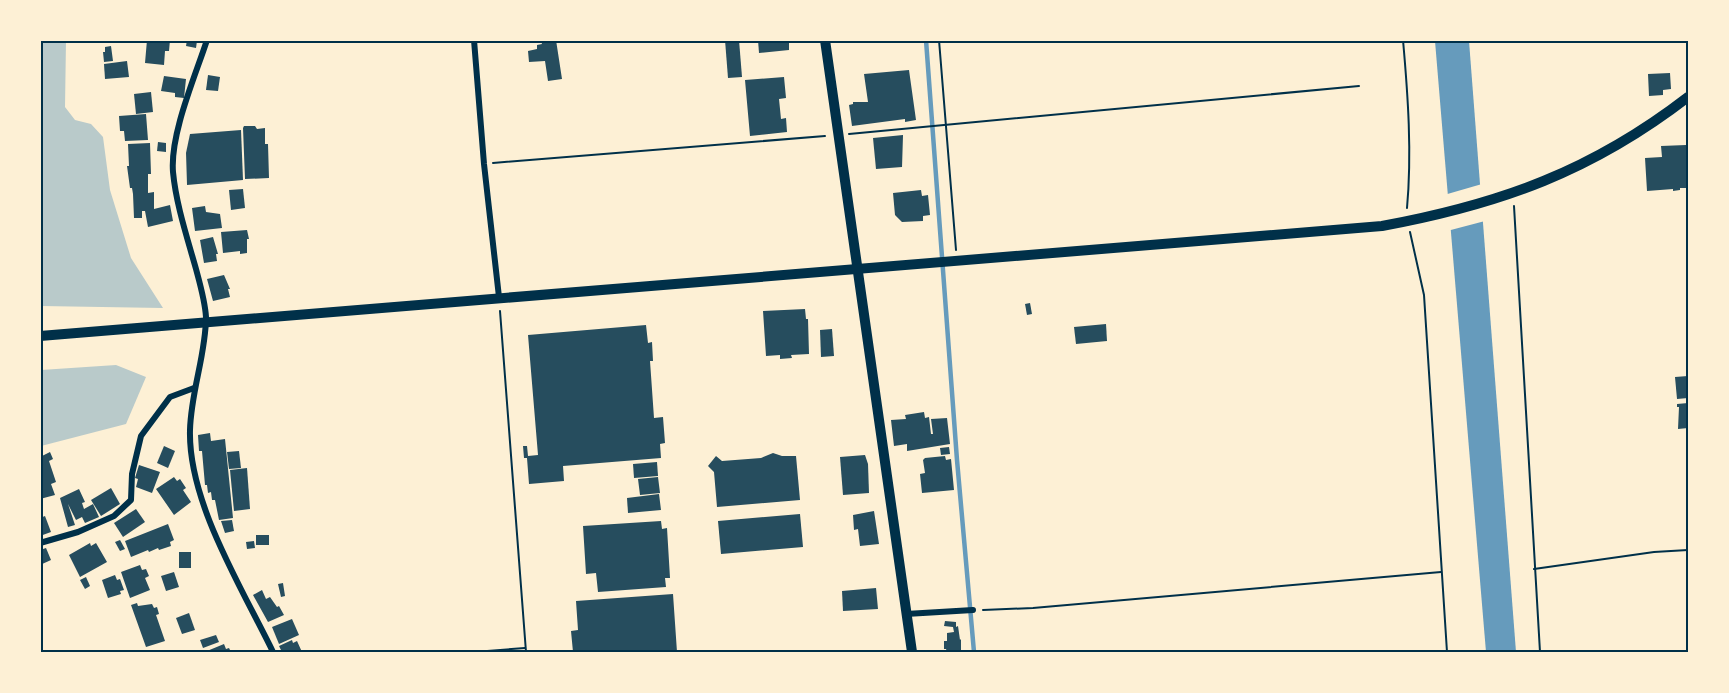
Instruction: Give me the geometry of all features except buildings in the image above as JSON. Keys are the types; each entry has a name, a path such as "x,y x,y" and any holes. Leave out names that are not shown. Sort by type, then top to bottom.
{"main road":[{"path":"825,40 912,652"},
{"path":"40,336 1352,229 1412,220 1502,197 1539,184 1599,156 1663,117 1689,97"}],"street":[{"path":"207,40 181,121 175,144 173,170 180,210 203,295 206,318 194,388 190,429 191,454 201,497 214,532 273,652"},
{"path":"474,40 484,164 499,297"},
{"path":"40,543 78,532 114,516 131,500 132,474 141,436 170,397 194,388"},
{"path":"906,614 969,611"}],"path":[{"path":"939,40 946,124 952,260"},
{"path":"1402,40 1408,96 1412,220 1424,295 1448,652"},
{"path":"484,164 838,135 1359,86"},
{"path":"1514,193 1540,652"},
{"path":"499,297 526,652"},
{"path":"1534,569 1654,552 1689,550"},
{"path":"969,611 1045,607 1441,572"},
{"path":"474,652 525,648"}],"shaded area":[{"path":"41,40 66,41 65,107 75,120 91,124 103,137 110,190 131,258 163,308 41,306"},
{"path":"116,365 146,377 126,424 41,446 41,370"}],"water":[{"path":"1435,41 1469,41 1516,652 1486,652"}],"pier":[{"path":"1482,184 1485,221 1447,231 1444,195"}],"waterway":[{"path":"926,40 957,460 974,652"}]}
